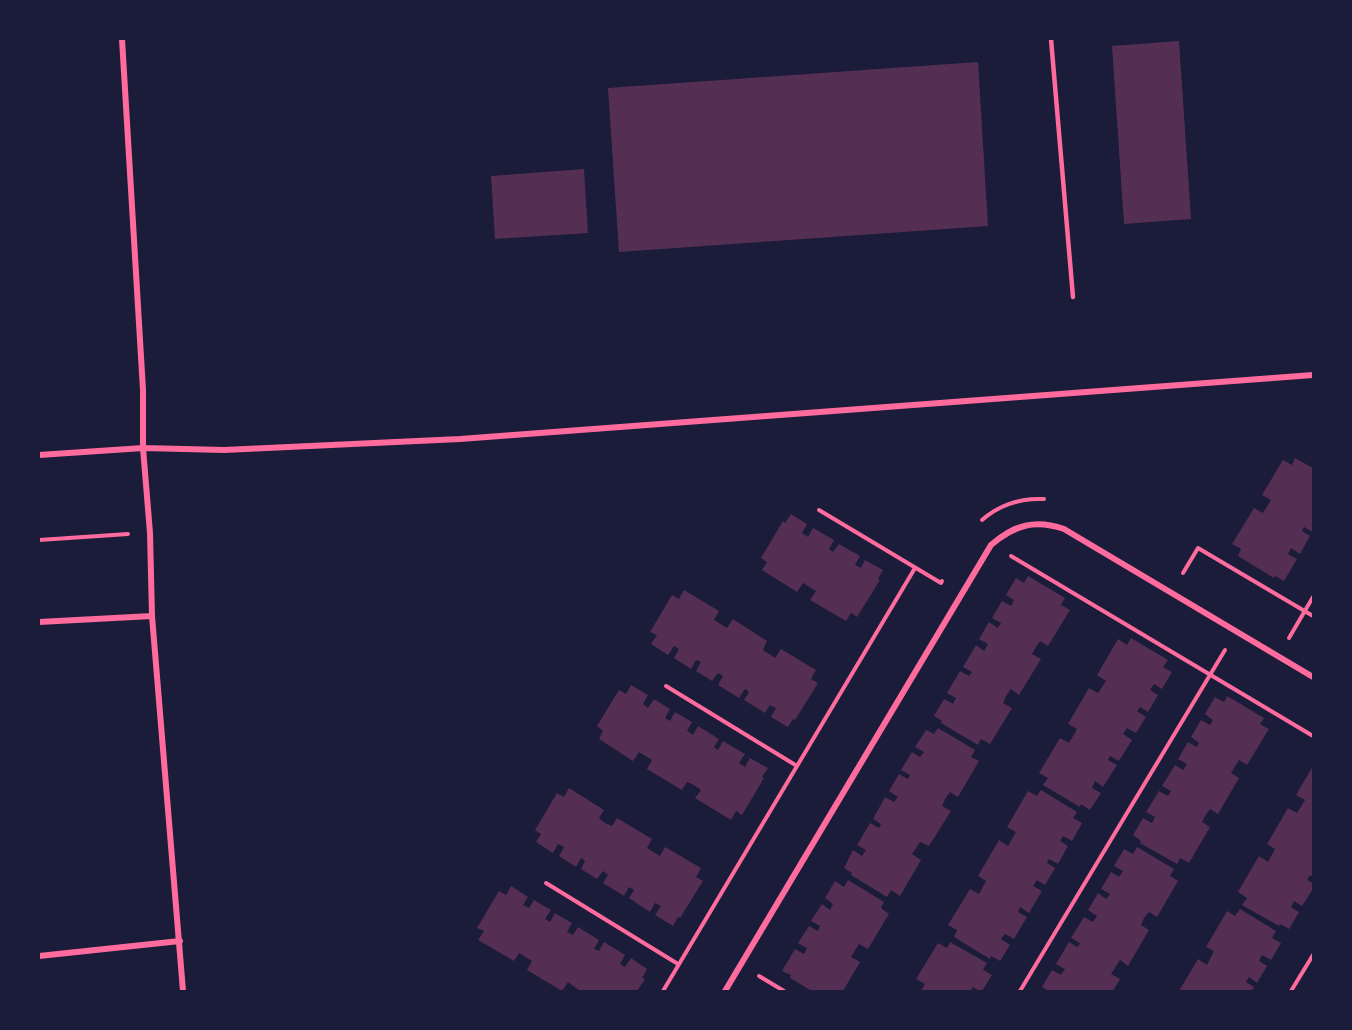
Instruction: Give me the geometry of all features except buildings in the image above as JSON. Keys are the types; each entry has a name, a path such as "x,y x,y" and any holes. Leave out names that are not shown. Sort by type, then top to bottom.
{"street":[{"path":"122,39 143,390 143,448 150,533 152,616 183,991"},
{"path":"39,455 143,448 224,450 460,440 1313,375"},
{"path":"725,991 991,545 1013,529 1026,525 1052,525 1064,529 1313,677"},
{"path":"39,622 152,616"},
{"path":"39,956 180,941"}],"lane":[{"path":"1051,39 1073,297"}],"path":[{"path":"39,540 150,533"},
{"path":"1183,573 1198,548 1313,616"},
{"path":"1011,555 1313,736"},
{"path":"663,991 915,568"},
{"path":"1278,656 1313,597"},
{"path":"1020,991 1237,631"},
{"path":"666,686 797,766"},
{"path":"546,883 678,964"},
{"path":"1291,991 1313,955"},
{"path":"759,976 784,991"}]}
